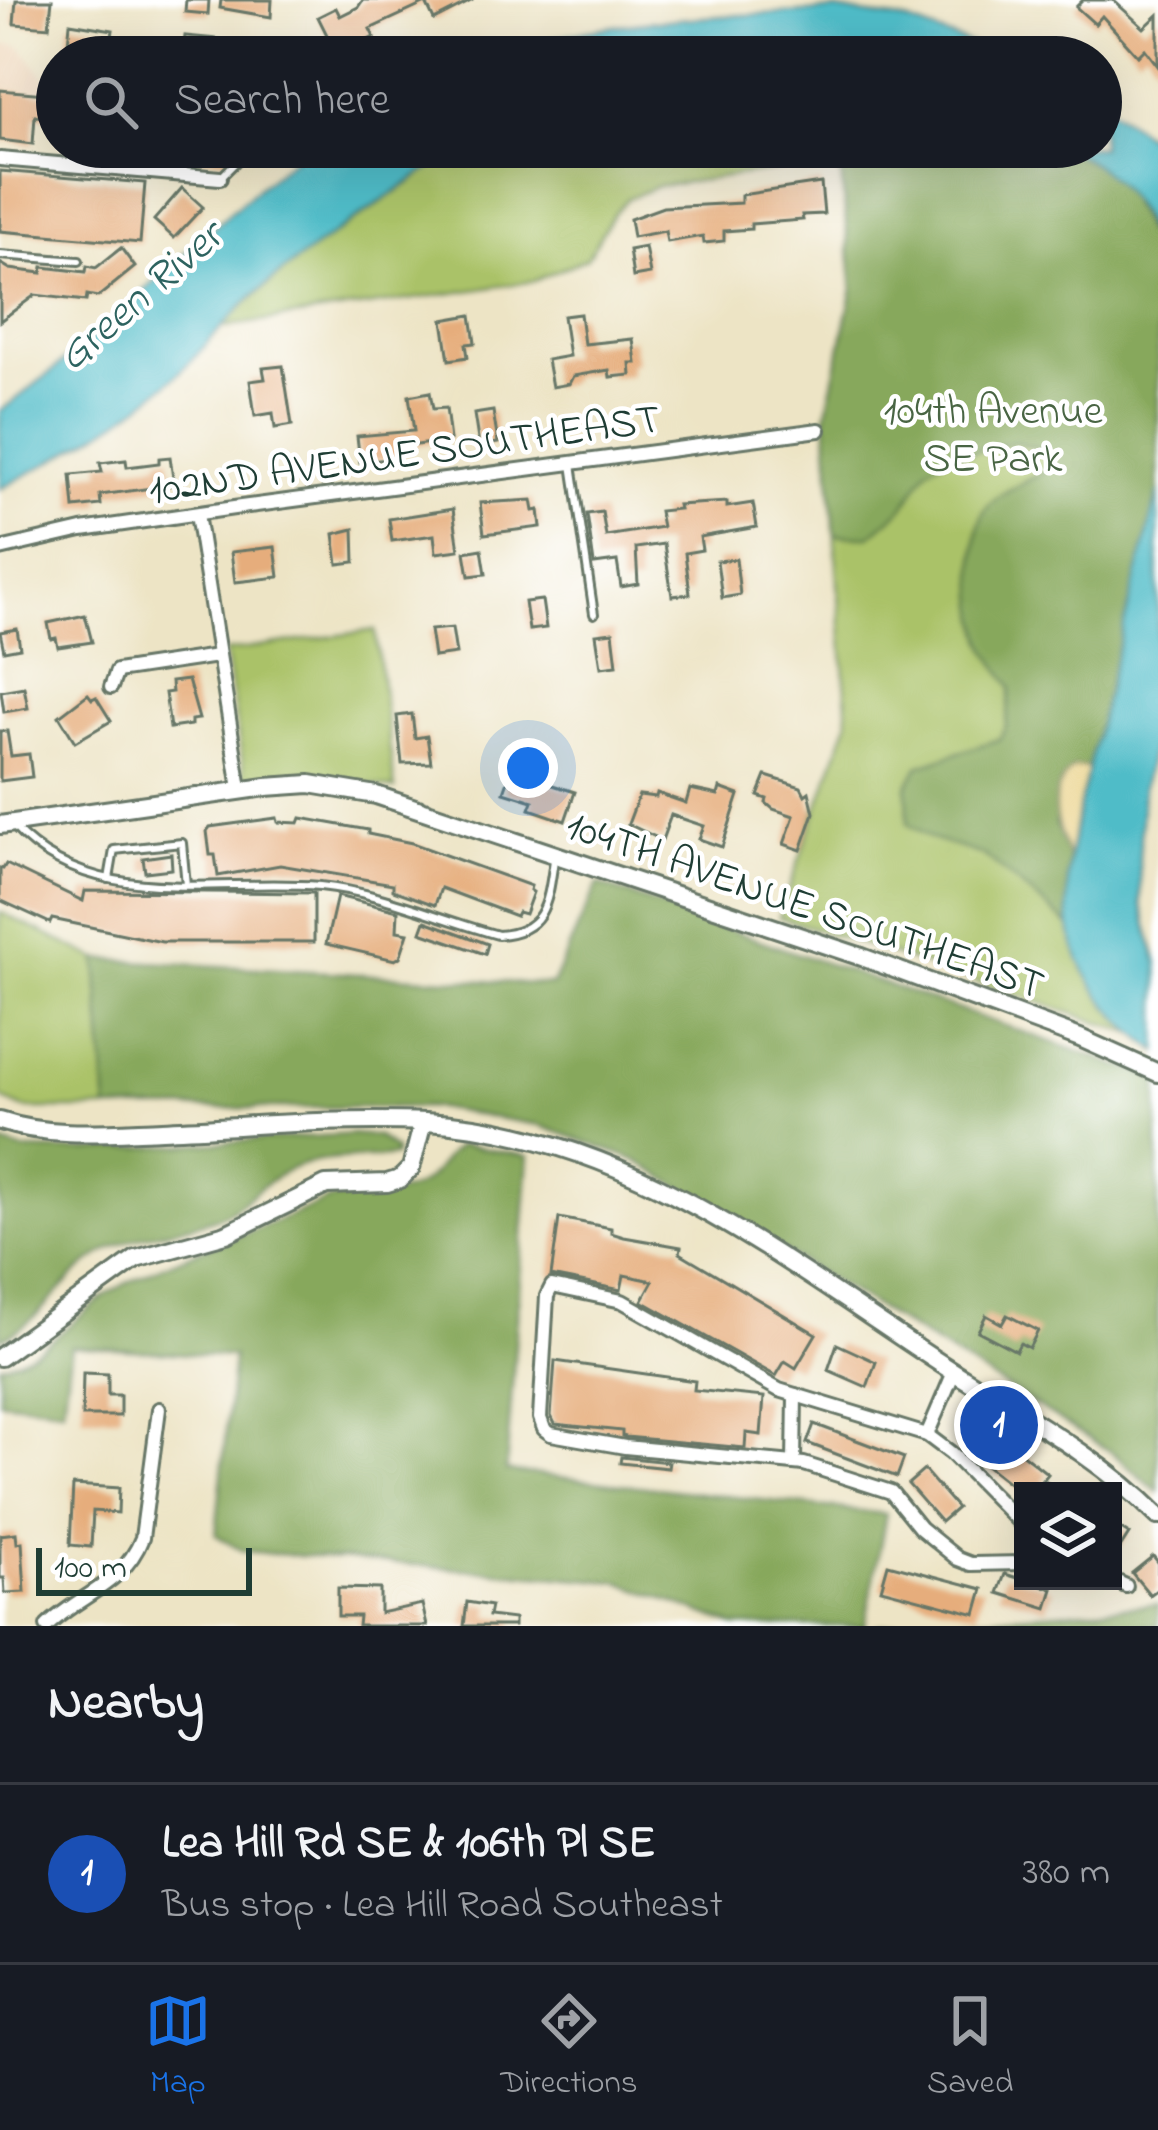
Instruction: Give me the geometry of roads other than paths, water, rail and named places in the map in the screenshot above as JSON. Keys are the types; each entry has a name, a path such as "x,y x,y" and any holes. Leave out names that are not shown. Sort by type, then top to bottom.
{"street":[{"path":"0,159 36,162"},
{"path":"104,168 220,178"},
{"name":"102ND AVENUE SOUTHEAST","path":"0,549 82,530 820,430"},
{"path":"197,514 240,789"},
{"path":"111,687 117,671 217,656"},
{"name":"104TH AVENUE SOUTHEAST","path":"5,824 240,789 310,784 376,794 862,956 1080,1038 1158,1073"},
{"path":"0,1121 90,1132 423,1122 543,1139 630,1171 716,1216 1087,1456 1158,1516"},
{"path":"0,1357 136,1259 226,1234 326,1185 403,1178 412,1165 423,1122"},
{"path":"1014,1517 927,1435 778,1390 622,1300 552,1286 547,1295 540,1418 544,1430 626,1447 794,1463 891,1492 920,1528 971,1564 1014,1563"},
{"path":"927,1435 954,1372"},
{"path":"794,1463 795,1394"},
{"path":"46,1626 128,1567 136,1555 159,1409"}],"lane":[{"path":"220,178 230,168"},
{"path":"0,255 80,261"},
{"path":"572,464 594,614"},
{"path":"5,824 59,865 110,880 319,886 363,893 498,935 518,933 539,918 548,901 555,853"},
{"path":"110,880 114,850 182,843 186,885"}],"water":[{"path":"837,10 907,21 947,36 565,36 706,17"},
{"path":"1122,117 1158,143 1158,256 1134,204 1100,168 1122,168"},
{"path":"283,168 431,168 260,290 177,375 136,408 0,489 0,411 79,348"},
{"path":"1158,492 1158,720 1143,788 1139,862 1141,903 1158,964 1158,1052 1119,1018 1088,977 1074,945 1067,897 1081,800"}],"place":[{"name":"Lea Hill Rd SE & 106th Pl SE","path":"999,1425"}],"water label":[{"name":"Green River","path":"138,294"}],"park label":[{"name":"104th Avenue SE Park","path":"993,432"}]}
